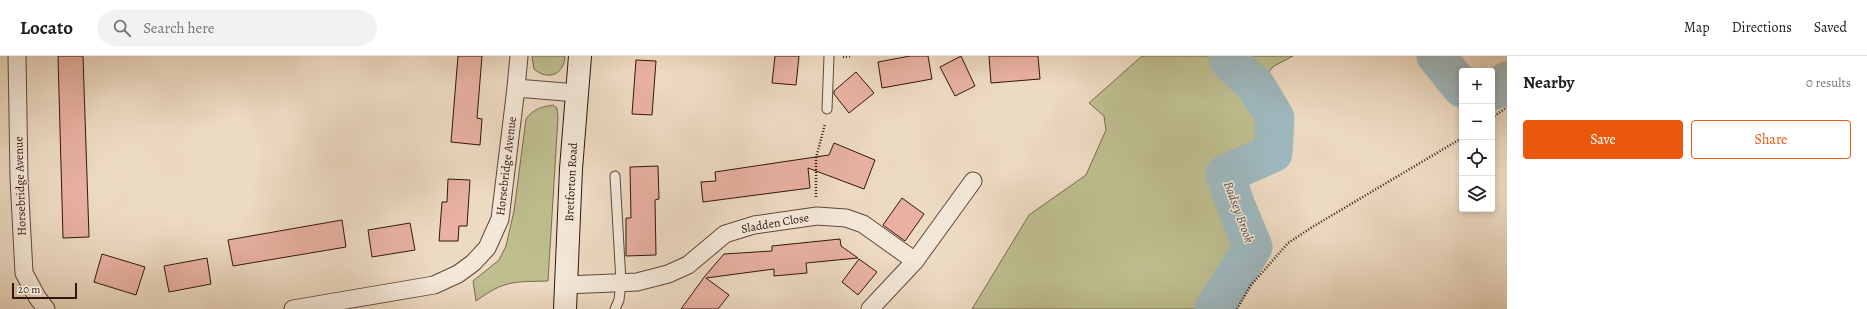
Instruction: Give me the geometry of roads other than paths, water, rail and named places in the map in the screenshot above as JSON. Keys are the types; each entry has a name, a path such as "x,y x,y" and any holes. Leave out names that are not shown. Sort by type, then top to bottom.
{"main road":[{"name":"Bretforton Road","path":"565,309 580,56"}],"street":[{"name":"Horsebridge Avenue","path":"17,56 19,178 24,273 37,297 46,309"},
{"name":"Horsebridge Avenue","path":"293,309 434,285 458,274 473,263 487,248 500,219 519,56"},
{"path":"516,88 577,93"},
{"path":"870,309 915,261 973,181"},
{"name":"Sladden Close","path":"566,285 637,282 668,274 688,265 725,234 754,225 817,216 846,218 862,224 915,261"}],"lane":[{"path":"827,114 829,56"},
{"path":"615,176 620,282 619,300 615,309"}],"waterway":[{"name":"Badsey Brook","path":"1214,309 1253,247 1225,174 1273,153 1275,118 1256,86 1229,61 1228,56"},
{"name":"Badsey Brook","path":"1436,56 1459,84"},
{"name":"Badsey Brook","path":"1495,90 1504,85 1507,81"}]}
